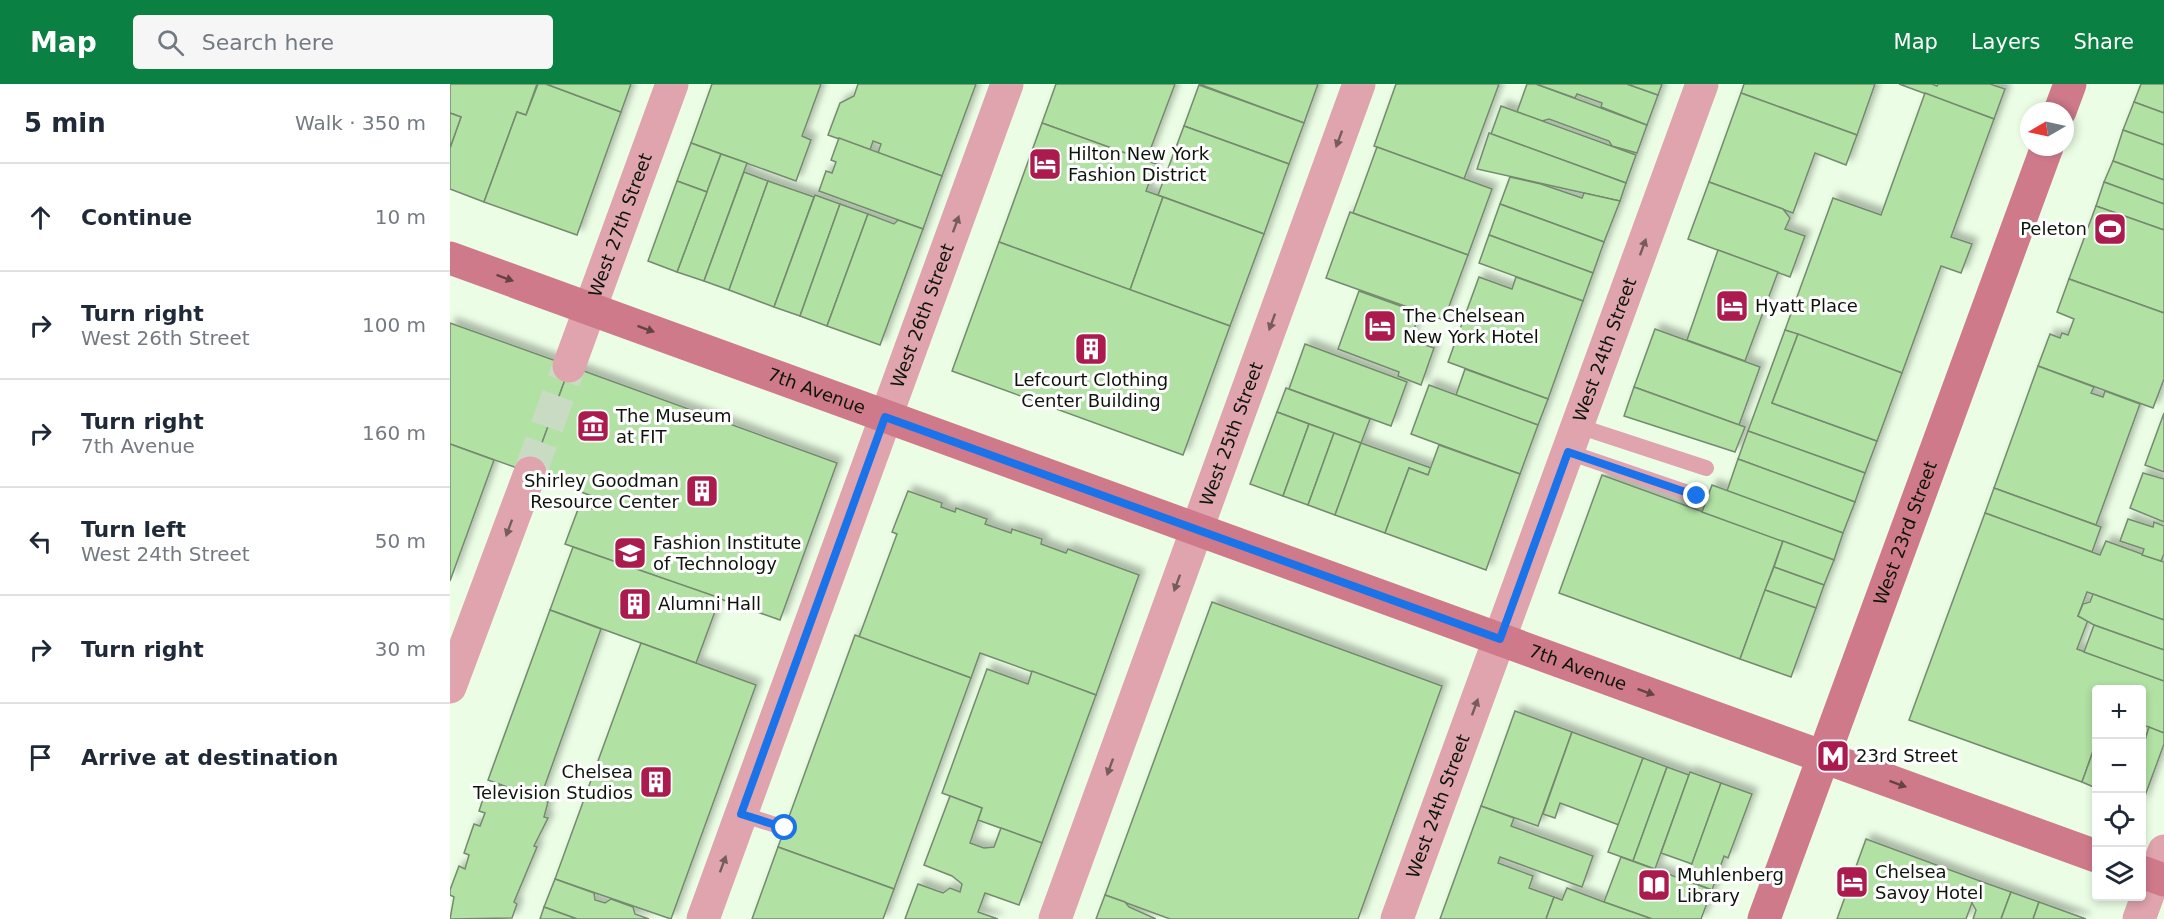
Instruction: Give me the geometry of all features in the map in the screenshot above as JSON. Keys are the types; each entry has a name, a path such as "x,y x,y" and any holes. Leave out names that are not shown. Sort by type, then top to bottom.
{"main road":[{"path":"2063,102 2070,84"},
{"name":"West 23rd Street","path":"1764,919 2044,156"},
{"name":"7th Avenue","path":"450,258 2092,854"}],"street":[{"name":"West 27th Street","path":"569,366 672,84"},
{"name":"West 26th Street","path":"703,919 1007,84"},
{"name":"West 25th Street","path":"1055,919 1359,84"},
{"name":"West 24th Street","path":"1397,919 1702,84"},
{"path":"450,687 530,473"},
{"path":"2139,919 2156,870"}],"lane":[{"path":"1573,439 1706,468"},
{"path":"1573,439 1697,496"},
{"path":"741,814 785,828"}],"building":[{"path":"450,84 537,84 526,115 517,112 484,202 450,189 450,148 461,117 450,113"},
{"path":"538,84 546,84 621,112 577,235 484,202 517,112 526,115"},
{"path":"546,84 631,84 621,112"},
{"path":"712,84 821,84 802,136 811,140 796,181 691,143"},
{"path":"858,84 976,84 942,176 878,153 881,144 873,141 870,150 828,135 840,103 854,96"},
{"path":"1056,84 1175,84 1146,161 1042,123"},
{"path":"1199,84 1318,84 1304,123"},
{"path":"1396,84 1499,84 1464,179 1374,146"},
{"path":"1527,84 1536,84 1647,125 1637,153 1612,146 1609,141 1549,119 1542,121 1517,112"},
{"path":"1536,84 1627,84 1658,95 1647,125 1601,107 1602,103 1577,94 1575,98"},
{"path":"1627,84 1662,84 1658,95"},
{"path":"1744,84 1875,84 1857,135 1741,93"},
{"path":"1899,84 1937,86 1938,84 1990,84 2005,89 1994,119"},
{"path":"2141,84 2164,84 2164,113 2134,102"},
{"path":"1199,85 1304,123 1289,164 1184,126"},
{"path":"1741,93 1857,135 1846,165 1815,153 1793,213 1709,182"},
{"path":"1925,93 1994,119 1951,237 1972,244 1961,273 1941,266 1902,373 1785,330 1833,198 1881,215"},
{"path":"2134,102 2164,113 2164,145 2123,130"},
{"path":"1501,106 1636,155 1626,183 1491,134"},
{"path":"450,113 461,117 450,148"},
{"path":"1042,123 1156,164 1146,191 1163,197 1130,290 999,242"},
{"path":"1184,126 1289,164 1264,234 1158,195"},
{"path":"2123,130 2164,145 2164,180 2113,161"},
{"path":"1489,133 1626,183 1620,201 1477,169"},
{"path":"839,138 942,176 923,229 819,191 826,171 832,173 836,162 831,160"},
{"path":"691,143 721,154 707,192 677,181"},
{"path":"1377,147 1492,189 1468,255 1353,213"},
{"path":"721,154 747,163 704,281 677,272"},
{"path":"2113,161 2164,180 2164,204 2104,182"},
{"path":"744,172 768,181 729,290 704,281"},
{"path":"1510,177 1541,184 1582,198 1584,193 1620,201 1604,242 1500,204"},
{"path":"677,181 707,192 677,272 648,261"},
{"path":"768,181 814,197 774,307 729,290"},
{"path":"1709,182 1783,209 1790,218 1785,229 1805,236 1790,277 1688,239"},
{"path":"2104,182 2164,204 2164,230 2096,206"},
{"path":"815,195 840,204 800,316 774,307"},
{"path":"1163,197 1264,234 1230,326 1130,290"},
{"path":"840,204 868,214 827,326 800,316"},
{"path":"1500,204 1604,242 1593,273 1489,235"},
{"path":"2096,206 2164,230 2164,313 2069,279"},
{"path":"1350,212 1468,255 1444,320 1326,278"},
{"path":"868,214 894,224 898,220 923,229 880,345 827,326"},
{"path":"1489,235 1593,273 1583,301 1479,263"},
{"name":"Lefcourt Clothing Center Building","path":"999,242 1230,326 1183,455 952,371"},
{"name":"Hyatt Place","path":"1718,250 1778,272 1745,361 1687,340"},
{"path":"1479,277 1512,289 1516,277 1583,301 1548,399 1448,362"},
{"path":"2069,279 2164,313 2164,379 2153,408 2038,366 2050,334 2060,338 2062,333 2068,335 2074,319 2057,312"},
{"name":"The Chelsean New York Hotel","path":"1359,291 1420,313 1410,340 1434,348 1421,385 1398,376 1399,372 1338,349"},
{"path":"450,323 570,366 531,473 450,444"},
{"path":"1655,329 1760,367 1739,425 1634,387"},
{"path":"1785,330 1798,334 1772,403 1877,441 1865,473 1748,431"},
{"path":"1798,334 1902,373 1877,441 1772,403"},
{"path":"1305,344 1407,382 1391,426 1289,389"},
{"name":"Shirley Goodman Resource Center","path":"570,366 837,463 780,620 565,544 580,504 593,509 597,498 531,473"},
{"path":"2038,366 2094,387 2091,393 2103,397 2105,391 2140,404 2096,525 1994,488"},
{"path":"1465,369 1548,399 1538,425 1456,395"},
{"path":"1429,385 1538,425 1520,474 1411,434"},
{"path":"1634,387 1745,427 1735,452 1624,416"},
{"path":"1286,388 1370,419 1361,443 1277,412"},
{"path":"1277,412 1309,424 1283,496 1250,484"},
{"path":"2164,413 2164,472 2145,465"},
{"path":"1309,424 1334,433 1308,505 1283,496"},
{"path":"1748,431 1865,473 1855,502 1738,459"},
{"path":"1334,433 1361,443 1335,515 1308,505"},
{"path":"1361,443 1431,468 1428,475 1409,468 1385,533 1335,515"},
{"path":"450,444 494,460 450,581"},
{"path":"1439,445 1520,474 1486,570 1385,533 1409,468 1428,475"},
{"path":"1738,459 1855,502 1843,533 1727,491"},
{"path":"2143,473 2164,479 2164,522 2130,508"},
{"path":"1602,475 1783,541 1740,659 1559,593"},
{"path":"1712,485 1843,533 1834,560 1702,512"},
{"path":"1994,488 2101,527 2092,552 1985,513"},
{"path":"908,491 942,503 941,507 955,512 956,508 987,519 985,524 1011,533 1012,529 1042,539 1041,544 1066,553 1068,549 1139,575 1096,695 980,653 971,678 859,637 897,534 892,532"},
{"path":"1985,513 2100,555 2106,541 2164,562 2164,620 2087,592 2078,616 2088,620 2077,649 2164,681 2164,733 2146,726 2146,685 2092,685 2092,754 2082,782 1909,720"},
{"path":"2128,519 2153,527 2154,522 2164,526 2164,554 2161,561 2142,555 2144,549 2120,541"},
{"path":"1783,541 1834,560 1824,585 1774,567"},
{"name":"Alumni Hall","path":"573,547 720,598 696,663 550,610"},
{"path":"1774,567 1824,585 1816,608 1765,590"},
{"path":"1765,590 1816,608 1791,677 1740,659"},
{"path":"2093,594 2164,620 2164,650 2094,625 2078,616 2083,604 2090,602"},
{"path":"1212,602 1442,686 1358,919 1170,919 1105,895"},
{"path":"550,610 601,629 540,799 488,780"},
{"path":"2094,625 2164,650 2164,681 2084,652"},
{"path":"855,635 971,678 894,889 778,847"},
{"name":"Chelsea Television Studios","path":"641,643 756,685 671,919 555,879"},
{"path":"987,669 1028,684 1032,671 1096,695 1042,843 978,820 982,808 942,793"},
{"path":"1515,711 1572,732 1538,826 1481,806"},
{"path":"2149,727 2164,733 2164,744 2146,793 2146,739"},
{"path":"1572,732 1643,758 1619,825 1560,803 1555,818 1543,814"},
{"path":"2092,754 2092,786 2082,782"},
{"path":"1643,758 1667,767 1633,861 1608,852"},
{"path":"1667,767 1689,775 1655,869 1633,861"},
{"path":"1690,772 1721,783 1692,864 1661,853"},
{"path":"1721,783 1752,794 1728,858 1724,856 1712,890 1686,880"},
{"path":"495,784 548,802 544,817 548,818 534,846 537,847 514,902 517,904 512,918 450,919 454,897 450,895 450,890 459,866 465,869 469,855 464,853 474,824 480,826 485,813 479,811 484,796 490,798"},
{"path":"950,796 982,808 970,843 984,848 994,847 1001,828 1042,843 1019,905 985,893 978,912 998,919 905,919 918,884 943,893 950,888 960,892 962,884 952,876 924,865"},
{"path":"1481,806 1514,818 1511,826 1593,856 1582,887 1500,857 1498,863 1533,876 1529,888 1554,897 1546,919 1440,919"},
{"path":"1866,839 1980,881 1966,919 1837,919"},
{"path":"778,847 894,889 883,919 752,919"},
{"name":"Muhlenberg Library","path":"1621,857 1712,890 1701,919 1652,919 1604,902"},
{"path":"555,879 594,893 595,900 605,903 611,899 633,907 635,914 649,919 577,919 544,907"},
{"path":"1980,881 2011,892 2001,919 1973,919 1976,910 1972,903"},
{"path":"1567,888 1652,919 1546,919 1554,897 1562,900"},
{"path":"2011,892 2039,902 2033,919 2001,919"},
{"path":"1105,895 1125,902 1129,907 1156,919 1096,919"},
{"path":"2039,902 2086,919 2033,919"},
{"path":"544,907 577,919 540,919"}],"tunnel":[{"path":"530,473 569,366"}],"place":[{"name":"Hilton New York Fashion District","path":"1045,164"},
{"name":"Peleton","path":"2110,229"},
{"name":"Hyatt Place","path":"1732,306"},
{"name":"The Chelsean New York Hotel","path":"1380,326"},
{"name":"Lefcourt Clothing Center Building","path":"1091,349"},
{"name":"The Museum at FIT","path":"593,426"},
{"name":"Shirley Goodman Resource Center","path":"702,491"},
{"name":"Fashion Institute of Technology","path":"630,553"},
{"name":"Alumni Hall","path":"635,604"},
{"name":"23rd Street","path":"1833,756"},
{"name":"Chelsea Television Studios","path":"656,782"},
{"name":"Chelsea Savoy Hotel","path":"1852,882"},
{"name":"Muhlenberg Library","path":"1654,885"}],"route":[{"path":"785,828 741,814 885,417 1500,639 1568,452 1697,496"}]}
